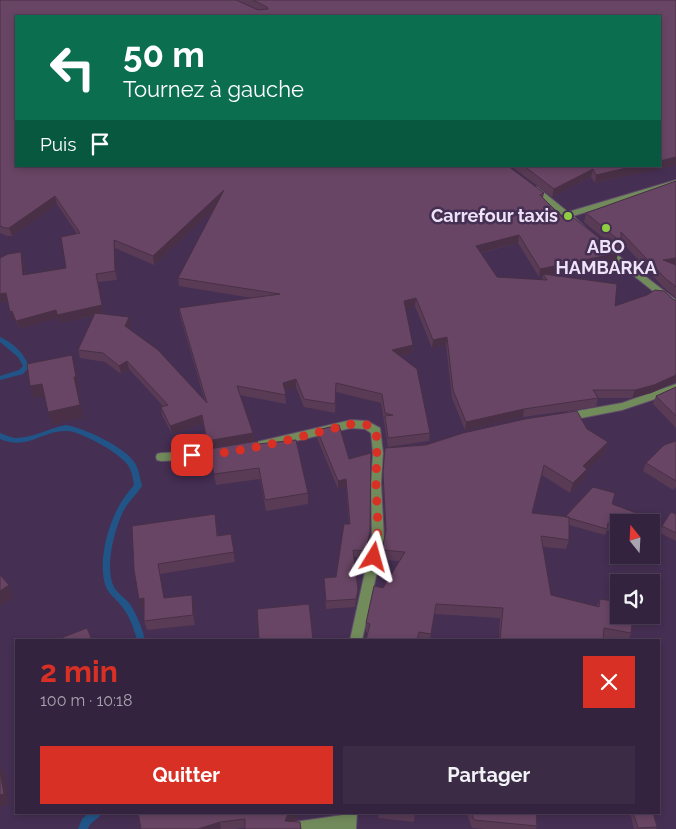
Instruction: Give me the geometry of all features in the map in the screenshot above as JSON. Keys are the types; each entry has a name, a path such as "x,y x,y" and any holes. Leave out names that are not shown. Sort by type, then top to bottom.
{"street":[{"path":"525,182 588,233"},
{"path":"568,215 676,182"},
{"path":"601,244 676,306"},
{"path":"551,419 606,411 655,398 676,388"},
{"path":"250,447 352,424 367,425 376,431 382,453 376,483 378,540 356,639"},
{"path":"161,456 208,455 233,450"},
{"path":"294,829 349,821"}],"building":[{"path":"0,0 236,0 258,10 268,9 253,0 676,0 676,157 661,161 661,15 15,15 15,167 509,167 544,193 540,195 566,221 574,218 618,253 540,269 519,235 476,246 497,277 547,280 543,274 617,284 615,306 647,295 655,290 664,291 676,300 676,375 654,385 635,390 593,390 598,398 524,409 466,422 453,390 447,337 433,340 416,298 404,301 413,345 392,350 417,369 430,433 388,438 385,416 393,415 385,413 382,394 336,383 335,404 304,399 296,379 283,383 286,395 237,386 253,433 207,441 202,415 170,426 161,407 168,405 127,361 119,366 103,353 78,350 95,313 129,317 125,326 158,350 207,403 179,308 280,294 178,278 224,190 153,256 114,240 115,271 96,274 102,305 57,315 56,310 16,321 12,311 10,312 6,293 0,294 0,258 8,254 21,252 23,275 66,268 61,237 80,233 55,196 9,228 0,226"},
{"path":"525,167 631,167 596,175 593,169 554,189"},
{"path":"676,181 676,258 663,260 676,265 676,287 621,232 621,242 586,213"},
{"path":"72,355 76,377 74,377 80,405 48,412 42,384 30,386 27,364"},
{"path":"676,387 676,416 656,396"},
{"path":"577,411 587,429 608,442 583,466 587,469 573,483 544,465 532,513 569,517 569,540 541,536 551,595 599,607 600,599 610,601 610,624 632,624 631,633 604,628 603,639 500,639 503,608 436,604 431,634 419,632 417,639 366,639 370,624 366,623 374,586 383,588 405,552 382,550 386,530 383,473 385,448 426,445 463,433 525,419"},
{"path":"339,425 349,459 371,453 370,532 366,551 353,550 358,590 356,599 326,601 324,578 336,577 344,524 350,524 346,479 338,481 317,430"},
{"path":"296,440 308,493 265,500 259,468 214,474 209,449 257,441 258,444"},
{"path":"676,441 676,481 646,463 664,445"},
{"path":"593,487 615,493 612,504 639,514 610,514 610,524 608,523 607,529 565,517"},
{"path":"671,512 676,514 676,533 662,526"},
{"path":"215,514 217,536 231,534 234,552 158,564 164,598 192,595 193,615 144,621 144,598 139,599 134,570 132,526"},
{"path":"0,575 9,585 0,591"},
{"path":"309,604 313,639 259,639 257,609"},
{"path":"87,628 92,639 62,639"},
{"path":"0,771 4,794 0,795"},
{"path":"138,814 288,814 285,821 300,822 301,829 245,829 245,819 220,822 198,829 141,829"},
{"path":"472,814 536,814 537,826 474,820"},
{"path":"634,814 654,814 657,827 638,828"}],"waterway":[{"path":"0,339 20,356 26,367 21,372 0,378"},
{"path":"0,436 16,440 58,429 72,429 91,436 112,448 132,465 138,486 124,504 117,519 108,549 106,569 110,587 128,608 141,639"},
{"path":"83,829 85,822 95,814"}],"place":[{"name":"Carrefour taxis","path":"568,216"},
{"name":"ABO HAMBARKA","path":"606,228"}],"route":[{"path":"192,455 208,455 258,446 352,424 367,425 376,431 378,453 376,483 378,540 374,557"}]}
